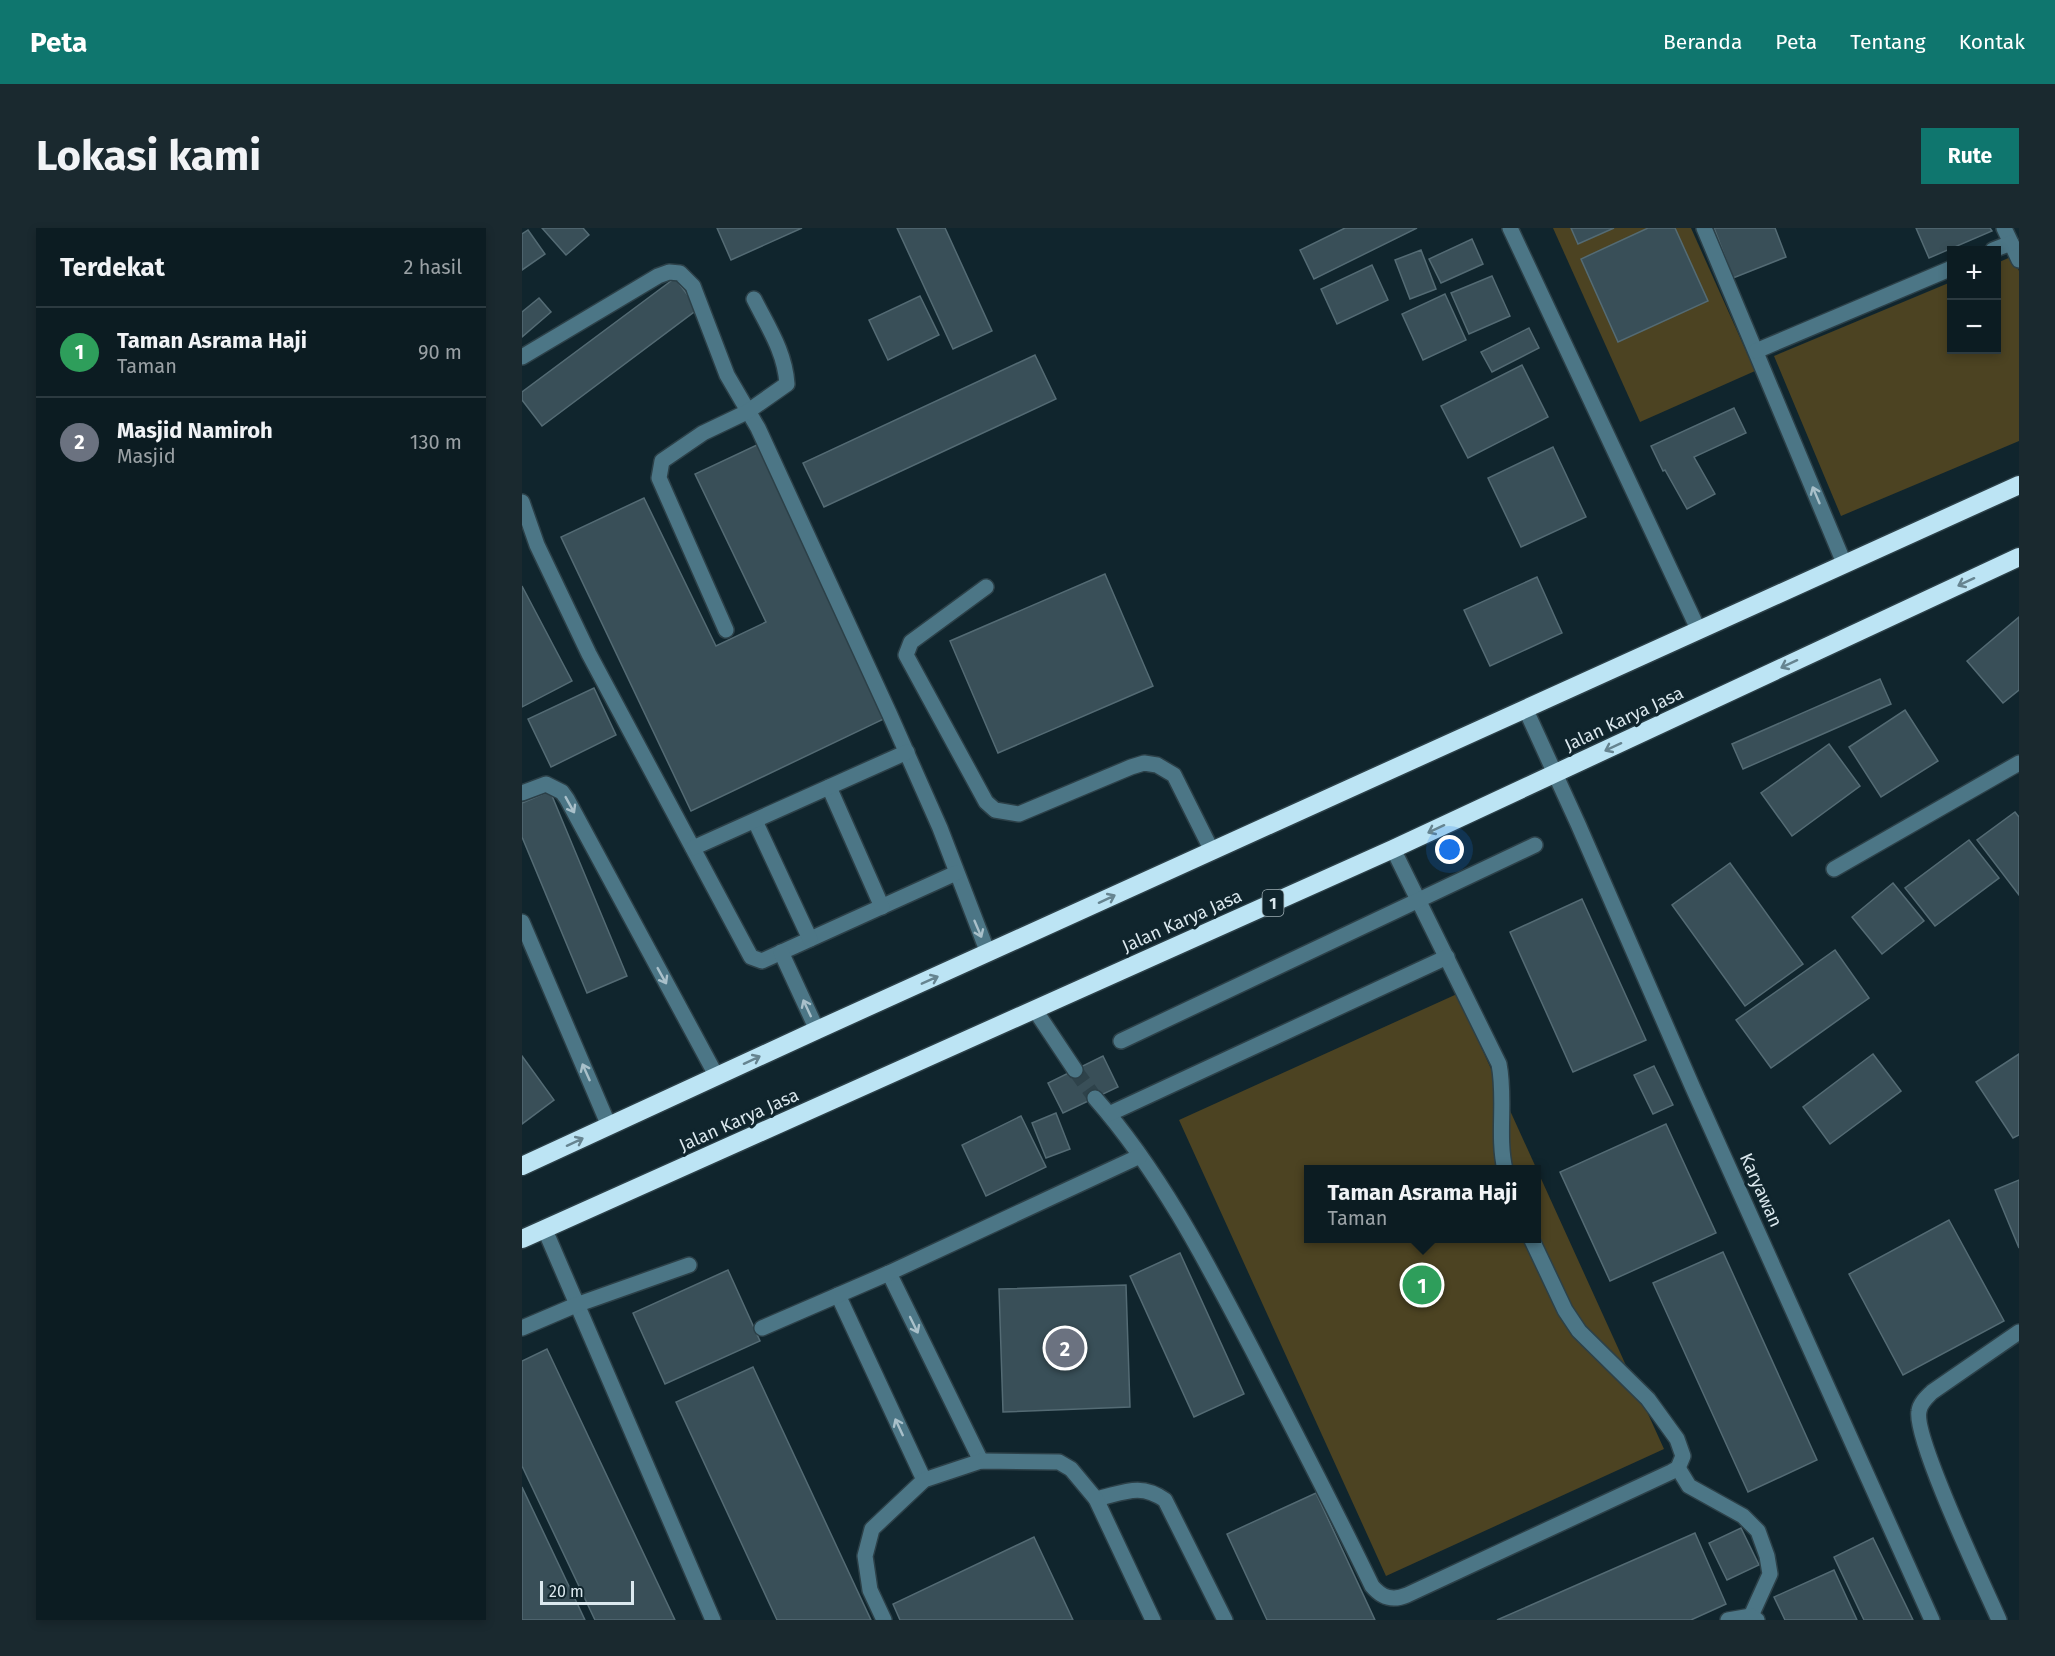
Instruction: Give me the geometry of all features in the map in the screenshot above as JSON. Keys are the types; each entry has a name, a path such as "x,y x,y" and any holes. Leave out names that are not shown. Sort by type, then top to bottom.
{"highway":[{"path":"522,1166 2019,485"},
{"name":"Jalan Karya Jasa","path":"522,1239 1392,849 2019,557"}],"street":[{"path":"1510,228 1699,631"},
{"path":"1704,228 1844,563"},
{"path":"2004,228 2019,260"},
{"path":"2001,247 2011,243"},
{"path":"1756,351 1947,270"},
{"path":"522,357 658,276 669,272 680,273 693,286 727,375 758,428 940,828 988,953"},
{"path":"726,630 659,478 662,461 672,452 747,412 787,384 782,353 754,299"},
{"path":"522,502 537,545 589,654 751,957 762,961 956,873"},
{"path":"987,587 911,642 906,655 986,802 995,810 1019,814 1131,767 1144,763 1157,765 1174,775 1212,851"},
{"name":"Karyawan","path":"1525,708 1932,1620"},
{"path":"693,848 906,752"},
{"path":"1834,869 2019,763"},
{"path":"522,793 546,784 562,792 567,799 717,1077"},
{"path":"828,787 882,907"},
{"path":"754,821 810,939"},
{"path":"1121,1041 1535,845"},
{"path":"1392,849 1499,1064 1503,1099 1501,1144 1504,1165"},
{"path":"522,922 609,1126"},
{"path":"781,952 817,1030"},
{"path":"1109,1114 1447,957"},
{"path":"1035,1010 1075,1070"},
{"path":"1095,1098 1168,1195 1332,1503 1372,1586 1382,1596 1398,1599 1678,1468 1683,1456 1677,1439 1648,1399 1579,1330 1565,1310 1534,1243"},
{"path":"762,1328 889,1273 1140,1156"},
{"path":"545,1230 713,1620"},
{"path":"522,1328 576,1305 689,1265"},
{"path":"889,1273 981,1461"},
{"path":"838,1296 924,1480"},
{"path":"1999,1620 1927,1452 1919,1422 1919,1411 1932,1392 2019,1332"},
{"path":"884,1620 870,1590 865,1556 872,1529 924,1480 981,1461 1059,1462 1071,1469 1096,1499 1153,1620"},
{"path":"1678,1468 1689,1486 1743,1516 1758,1531 1767,1556 1770,1574 1754,1618 1728,1620"},
{"path":"1096,1499 1140,1489 1154,1492 1165,1500 1225,1620"}],"shaded area":[{"path":"1553,228 1691,228 1755,371 1640,422"},
{"path":"2013,256 2019,271 2019,441 1841,516 1774,356 1947,284 1947,354 2001,354 2001,261"},
{"path":"1457,994 1535,1165 1304,1165 1304,1243 1541,1243 1541,1179 1664,1449 1386,1576 1179,1120"}],"building":[{"path":"542,228 583,228 589,235 566,255"},
{"path":"717,228 802,228 731,260"},
{"path":"897,228 945,228 992,331 953,349"},
{"path":"1345,228 1417,228 1314,279 1300,250"},
{"path":"1571,228 1614,228 1578,244"},
{"path":"1648,228 1675,228 1708,301 1618,342 1581,259"},
{"path":"1714,228 1775,228 1786,257 1733,278"},
{"path":"1916,228 1990,228 1992,231 1957,246 1947,246 1947,250 1929,258"},
{"path":"528,230 545,254 522,270 522,234"},
{"path":"1472,239 1483,264 1441,283 1429,259"},
{"path":"1421,250 1436,289 1410,299 1395,260"},
{"path":"1372,265 1388,300 1337,324 1321,289"},
{"path":"1492,276 1510,316 1469,334 1451,293"},
{"path":"675,278 698,309 542,426 522,400 522,392"},
{"path":"1445,294 1466,340 1423,360 1402,314"},
{"path":"920,296 939,335 888,360 869,320"},
{"path":"539,298 551,312 522,337 522,312"},
{"path":"1529,328 1539,348 1492,372 1481,352"},
{"path":"1035,355 1056,399 824,507 803,463"},
{"path":"1522,365 1548,417 1468,458 1441,406"},
{"path":"1734,408 1746,433 1694,457 1715,494 1687,509 1665,470 1663,471 1651,446"},
{"path":"759,444 890,716 691,811 561,537 644,498 716,646 766,622 695,474"},
{"path":"1553,447 1586,517 1521,547 1488,478"},
{"path":"1105,574 1153,686 998,753 950,641"},
{"path":"1537,577 1562,633 1490,666 1464,610"},
{"path":"522,586 572,681 522,707"},
{"path":"2019,617 2019,690 2003,703 1967,661"},
{"path":"1880,679 1891,704 1743,769 1732,744"},
{"path":"594,688 616,735 551,767 528,719"},
{"path":"1905,710 1938,761 1881,797 1849,747"},
{"path":"1829,744 1860,786 1792,836 1761,793"},
{"path":"550,791 627,976 587,993 522,837 522,803"},
{"path":"2015,812 2019,817 2019,895 1977,840"},
{"path":"1969,840 1999,878 1935,926 1905,888"},
{"path":"1730,863 1803,964 1745,1006 1672,905"},
{"path":"1893,883 1924,921 1882,954 1852,917"},
{"path":"1582,899 1646,1040 1573,1072 1510,932"},
{"path":"1835,950 1869,998 1771,1068 1736,1020"},
{"path":"1873,1054 1901,1091 1830,1144 1803,1107"},
{"path":"2019,1054 2019,1135 2013,1138 1976,1082"},
{"path":"522,1056 554,1100 522,1124"},
{"path":"1103,1056 1118,1087 1063,1113 1048,1083"},
{"path":"1654,1066 1673,1105 1653,1114 1634,1075"},
{"path":"1056,1113 1070,1149 1046,1158 1032,1123"},
{"path":"1021,1116 1046,1167 986,1196 962,1145"},
{"path":"1666,1124 1716,1233 1610,1281 1560,1172"},
{"path":"2019,1180 2019,1248 1995,1190"},
{"path":"1949,1220 2004,1321 1903,1375 1849,1274"},
{"path":"1723,1252 1817,1460 1748,1492 1653,1283"},
{"path":"1180,1253 1244,1394 1194,1417 1130,1276"},
{"path":"728,1270 760,1341 665,1384 633,1313"},
{"path":"1126,1285 1130,1407 1003,1412 999,1289"},
{"path":"547,1349 675,1620 595,1620 522,1466 522,1361"},
{"path":"753,1367 871,1620 777,1620 676,1402"},
{"path":"522,1487 585,1620 522,1620"},
{"path":"1316,1493 1375,1620 1267,1620 1227,1534"},
{"path":"1741,1528 1759,1565 1727,1580 1709,1543"},
{"path":"1695,1533 1726,1604 1691,1620 1497,1620"},
{"path":"1034,1537 1073,1620 900,1620 893,1604"},
{"path":"1873,1538 1913,1620 1864,1620 1834,1557"},
{"path":"1834,1570 1857,1620 1785,1620 1774,1597"}],"tunnel":[{"path":"1075,1070 1095,1098"}],"place":[{"name":"Taman Asrama Haji","path":"1422,1285"},
{"name":"Masjid Namiroh","path":"1065,1348"}]}
